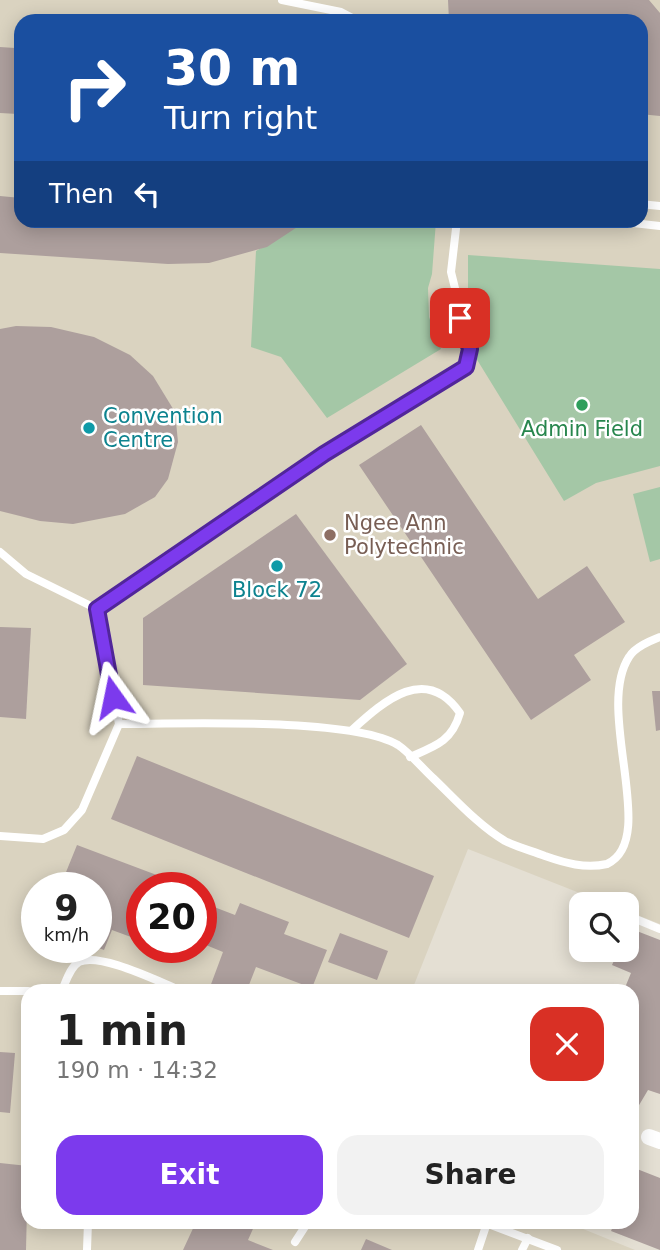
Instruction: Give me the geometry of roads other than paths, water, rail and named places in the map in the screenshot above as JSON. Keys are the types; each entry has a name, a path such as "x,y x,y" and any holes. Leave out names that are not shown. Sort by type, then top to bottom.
{"lane":[{"path":"282,0 345,14"},
{"path":"97,609 324,454 466,367 470,349 451,272 456,228"},
{"path":"0,552 26,573 97,609"},
{"path":"0,836 43,839 74,823 119,724 97,609"},
{"path":"629,710 624,672 629,656 644,644 660,637"},
{"path":"352,730 380,706 410,690 430,687 449,696 460,713 455,729 446,742 410,757"},
{"path":"119,724 226,724 352,730 397,745 504,841 570,865 602,865 628,857"},
{"path":"639,920 660,929"},
{"path":"65,984 78,963 91,960 130,970 165,984"},
{"path":"0,991 21,991"},
{"path":"86,1250 88,1229"},
{"path":"295,1242 303,1229"},
{"path":"478,1250 483,1229"},
{"path":"504,1229 557,1250"},
{"path":"522,1250 528,1238"}],"place":[{"name":"Admin Field","path":"582,405"},
{"name":"Convention Centre","path":"89,428"},
{"name":"Ngee Ann Polytechnic","path":"330,535"},
{"name":"Block 72","path":"277,566"}]}
